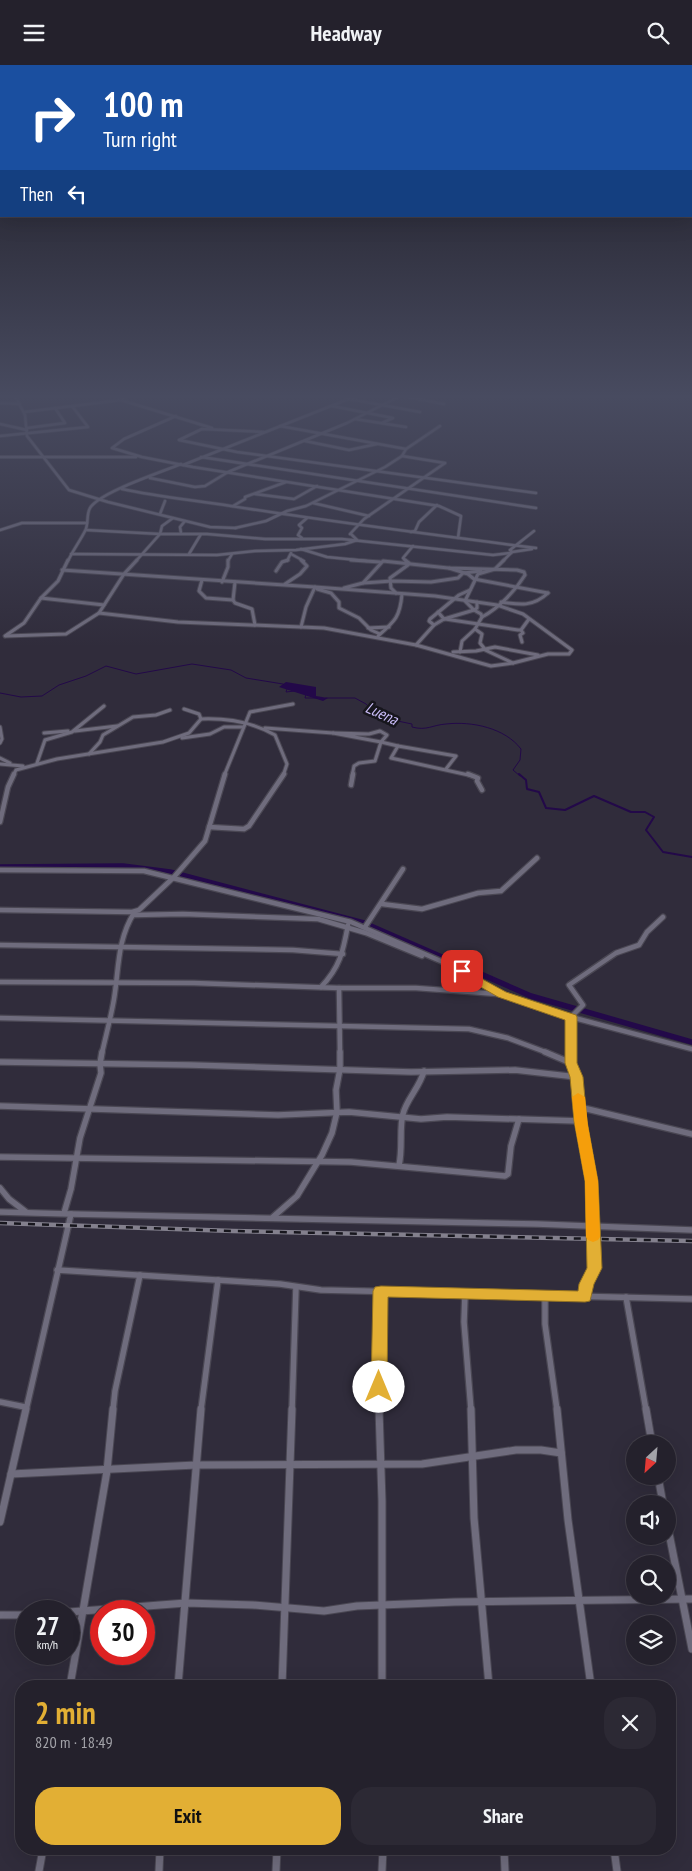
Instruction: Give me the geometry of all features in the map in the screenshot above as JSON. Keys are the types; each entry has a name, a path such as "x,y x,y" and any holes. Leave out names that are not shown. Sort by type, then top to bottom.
{"street":[{"path":"60,478 69,490 98,500 210,527 236,528"},
{"path":"149,478 98,500 90,508 86,530 62,570 58,581 41,598 24,623 4,636 66,634 99,613 124,574 160,534 162,526 168,518"},
{"path":"151,478 200,488 212,484 220,478"},
{"path":"266,478 437,505 462,516 458,538"},
{"path":"337,478 536,508"},
{"path":"207,534 260,523 282,515 313,503 336,489 360,478"},
{"path":"419,478 536,493"},
{"path":"346,539 369,516 424,479"},
{"path":"232,506 245,499 245,497 288,482"},
{"path":"255,494 294,499 317,486"},
{"path":"86,530 160,534 207,534 265,539 346,539 493,555 536,549 282,515 122,489"},
{"path":"159,496 165,501"},
{"path":"165,501 175,498"},
{"path":"160,514 165,501"},
{"path":"313,503 369,516"},
{"path":"411,532 437,505"},
{"path":"302,538 298,535 302,528 299,525 307,518"},
{"path":"181,533 180,527 185,521"},
{"path":"0,530 22,523 87,523"},
{"path":"465,601 474,579 479,573 495,569 515,545 534,531"},
{"path":"189,554 201,534"},
{"path":"350,534 357,540"},
{"path":"71,554 232,554 254,551 296,550 345,544 357,540"},
{"path":"409,563 403,559 413,546"},
{"path":"301,549 306,552 334,557 380,562 524,572 525,575 516,587 489,614 482,617 476,629 462,641 459,648 460,652"},
{"path":"276,571 282,562 287,561 296,550"},
{"path":"285,551 303,560 307,566 298,577 290,579 285,584"},
{"path":"222,582 228,567 228,559 232,554"},
{"path":"363,583 380,562"},
{"path":"400,594 392,589 390,578 409,563"},
{"path":"448,567 455,572 463,573 486,571"},
{"path":"62,570 222,582 285,584 454,599 497,605 518,612 572,650 569,654 541,656 513,663 491,665 416,645 324,628 178,622 99,613"},
{"path":"343,589 363,583 432,581 458,577 463,573"},
{"path":"463,573 474,579 548,593 540,602 532,605 501,602"},
{"path":"202,580 199,591 206,598 233,600 234,603 252,609 255,625"},
{"path":"233,600 235,582"},
{"path":"302,628 306,607 315,588"},
{"path":"315,588 332,593 339,602 338,607 359,618 368,628 380,634"},
{"path":"434,625 429,620 454,599 470,590"},
{"path":"375,638 389,627 400,613 400,594"},
{"path":"41,598 104,605"},
{"path":"465,601 482,617"},
{"path":"416,645 434,625 444,619 474,610 477,608 477,602"},
{"path":"438,612 444,619 520,630"},
{"path":"520,630 529,619"},
{"path":"368,628 389,627"},
{"path":"476,629 483,636 480,643 483,649 513,663"},
{"path":"520,630 523,633 520,635 522,642"},
{"path":"446,653 500,647 541,656"},
{"path":"64,1213 71,1189 80,1138 91,1109 101,1073 100,1064 117,982 120,946 126,926 134,913 174,877 204,841 224,776 250,712 293,704"},
{"path":"37,763 45,740 74,731 104,706"},
{"path":"184,709 199,714 201,719"},
{"path":"89,753 104,735 133,717 156,715 170,710"},
{"path":"176,739 189,733 201,719 220,718 258,728 369,734 380,731 387,735 381,742 375,761 358,763 354,766 351,785"},
{"path":"0,764 15,768 89,753 210,734 224,727 244,725"},
{"path":"44,733 119,726"},
{"path":"0,727 2,739 0,743"},
{"path":"209,827 244,829 249,826 283,776 286,764 275,735 258,728"},
{"path":"333,733 456,756 446,769"},
{"path":"398,746 391,758 478,777 477,781 482,790"},
{"path":"0,758 15,768"},
{"path":"0,821 8,787 15,768"},
{"path":"382,904 422,909 478,893 501,891 537,858"},
{"path":"365,927 382,904 403,869"},
{"path":"0,870 144,871 351,922 443,962 502,994 571,1017 692,1049"},
{"path":"0,910 302,917 347,926 443,962"},
{"path":"585,1297 586,1284 595,1268 592,1227 592,1181 580,1121 577,1077 571,1063 571,1017 583,1006 570,987 570,983 616,953 639,945 647,932 663,917"},
{"path":"321,987 332,975 343,954 347,938 347,926 351,922"},
{"path":"0,945 292,950 343,954"},
{"path":"0,982 117,982 338,988 416,987 502,994"},
{"path":"272,1218 297,1196 332,1133 337,1112 336,1090 340,1069 338,988"},
{"path":"0,1018 394,1027 482,1031 542,1050 571,1063"},
{"path":"0,1062 424,1071 515,1070 577,1077"},
{"path":"399,1165 402,1151 403,1113 422,1082 424,1071"},
{"path":"0,1106 278,1115 337,1112 421,1119 447,1117 580,1121"},
{"path":"579,1107 692,1134"},
{"path":"0,1157 318,1161 399,1165 507,1175 519,1119"},
{"path":"0,1187 9,1199 27,1213"},
{"path":"0,1212 692,1230"},
{"path":"0,1521 71,1214"},
{"path":"57,1270 218,1280 321,1290 692,1299"},
{"path":"71,1680 107,1471 115,1391 140,1275"},
{"path":"179,1680 204,1383 218,1280"},
{"path":"282,1680 296,1287"},
{"path":"381,1291 382,1680"},
{"path":"464,1294 464,1321 471,1397 474,1518 488,1680"},
{"path":"545,1296 545,1324 568,1520 590,1680"},
{"path":"626,1297 650,1435"},
{"path":"0,1402 25,1407"},
{"path":"11,1474 107,1471 196,1465 422,1464 472,1455 533,1450 561,1453"},
{"path":"671,1545 692,1649"},
{"path":"82,1611 186,1603 253,1605 324,1611 357,1606 382,1605 692,1599"},
{"path":"0,1615 15,1615"},
{"path":"39,1871 42,1855"},
{"path":"158,1871 159,1855"},
{"path":"276,1871 277,1855"},
{"path":"382,1871 383,1855"},
{"path":"504,1855 505,1871"},
{"path":"615,1855 617,1871"}],"shaded area":[{"path":"286,682 316,687 316,696 328,698 323,701 279,687"}],"waterway":[{"name":"Luena","path":"0,693 21,697 42,696 59,685 86,676 106,666 136,674 192,664 231,670 246,678 283,684"},
{"name":"Luena","path":"287,689 286,692 295,691"},
{"name":"Luena","path":"306,694 305,698 317,698"},
{"name":"Luena","path":"326,698 355,698 366,704 374,712 388,719 412,724 412,727 417,728 456,723 477,725 497,731 521,749 520,760 513,770 520,776"},
{"name":"Luena","path":"519,774 526,780 527,789 539,792 546,808 565,810 594,796 631,812 645,812 654,817 646,830 663,852 692,857"},
{"path":"0,867 123,866 170,872 364,923 531,996 692,1042"}],"railway":[{"path":"0,1223 233,1231 692,1241"}],"slow traffic":[{"path":"578,1097 581,1126 592,1181 593,1237"}],"route":[{"path":"379,1387 381,1291 585,1297 586,1284 595,1268 592,1181 580,1121 577,1077 571,1063 571,1017 502,994 462,971"}]}
